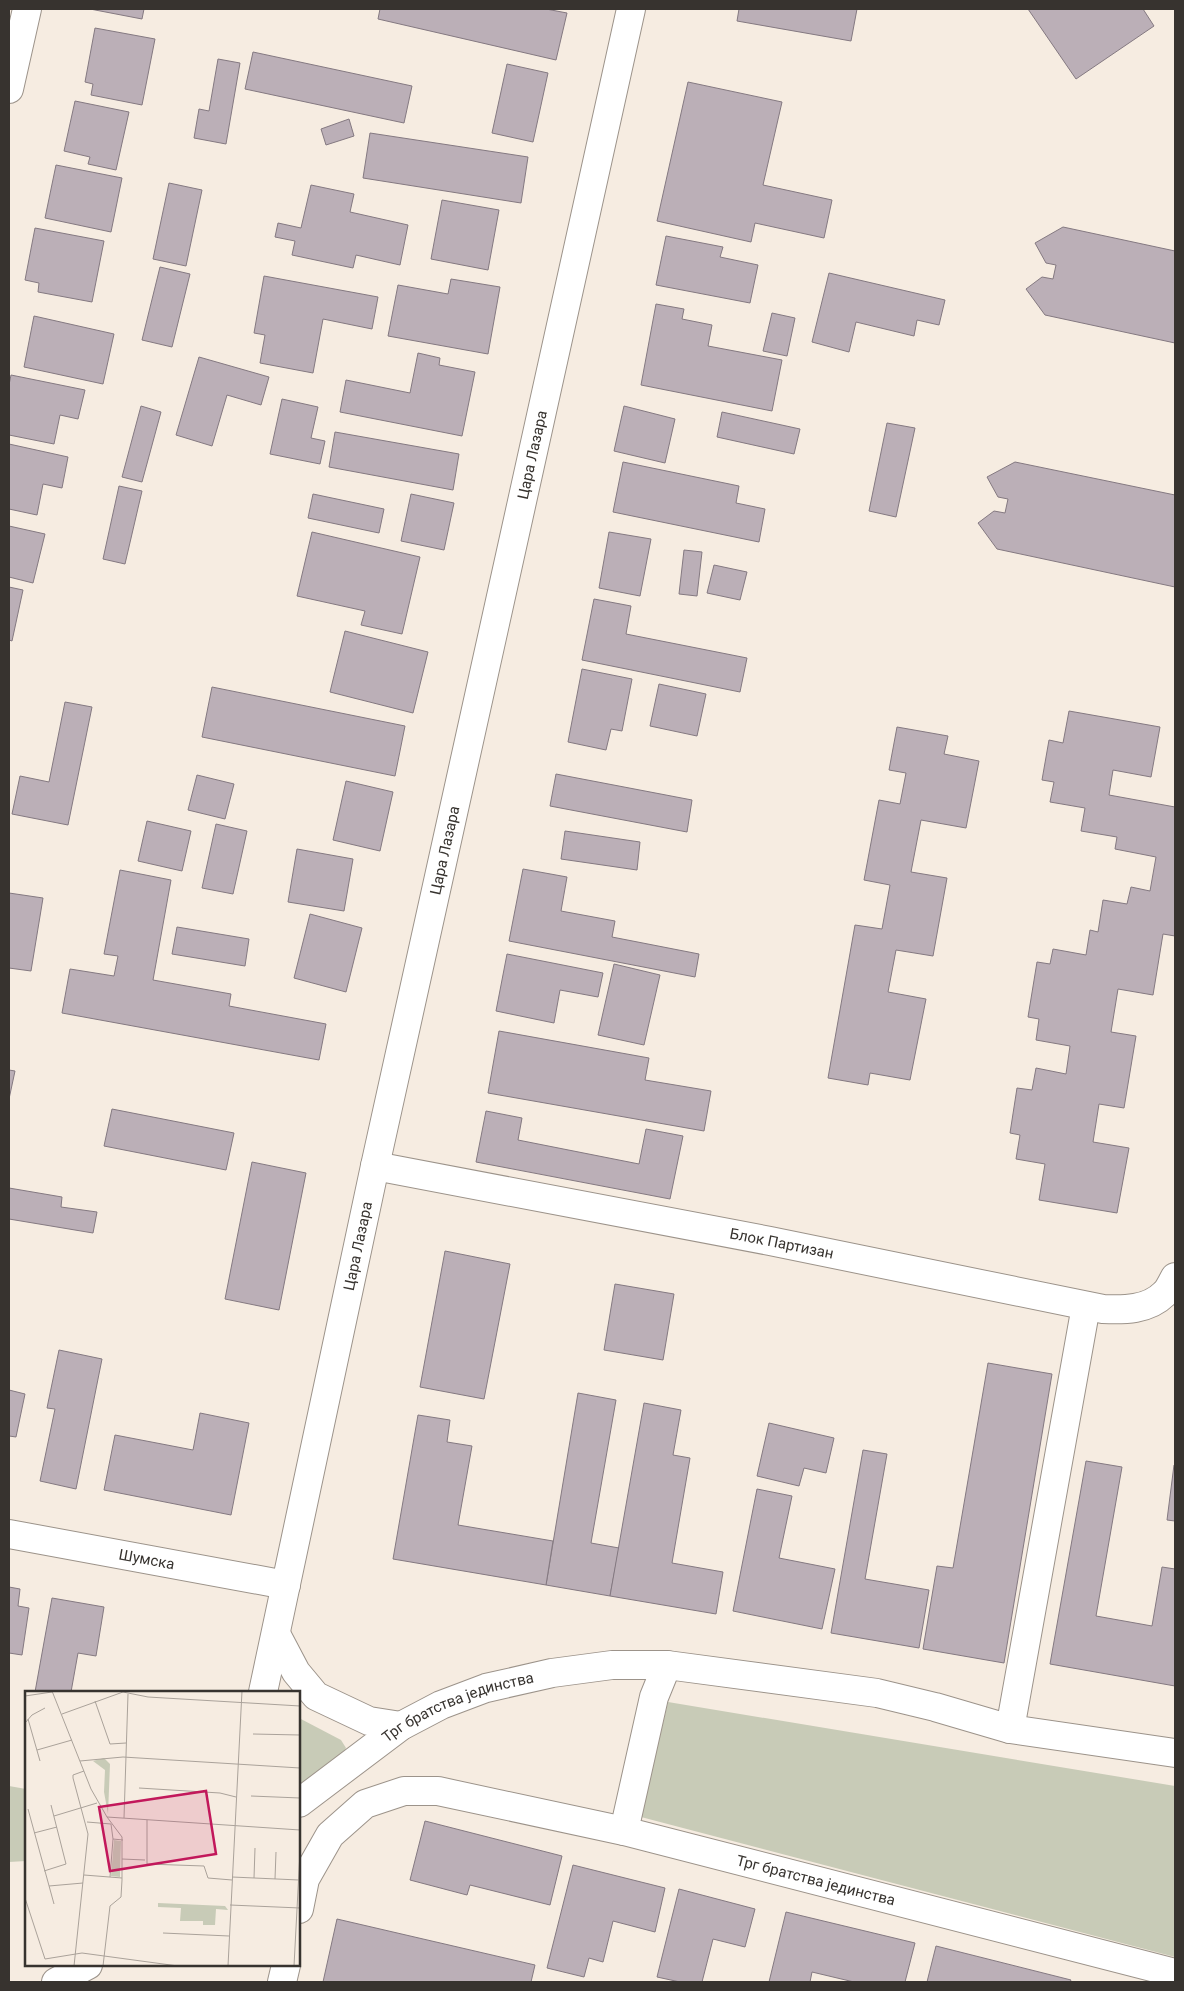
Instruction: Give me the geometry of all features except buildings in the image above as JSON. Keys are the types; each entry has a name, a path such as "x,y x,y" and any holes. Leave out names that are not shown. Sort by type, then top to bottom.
{"street":[{"path":"9,89 27,9"},
{"name":"Цара Лазара","path":"263,1691 375,1166 631,9"},
{"name":"Блок Партизан","path":"375,1166 770,1241 1103,1309 1130,1310 1149,1304 1164,1294 1175,1277"},
{"path":"1010,1729 1086,1306"},
{"name":"Шумска","path":"9,1534 286,1586"},
{"path":"276,1634 296,1672 316,1696 369,1721 401,1726"},
{"path":"624,1831 654,1697 667,1664"},
{"name":"Трг братства јединства","path":"300,1802 401,1726 441,1705 486,1688 552,1673 612,1665 667,1664 877,1692 1010,1729 1175,1753"},
{"name":"Трг братства јединства","path":"300,1905 306,1879 330,1835 365,1804 404,1791 438,1791 624,1831 1175,1974"},
{"path":"56,1982 86,1966"},
{"path":"282,1982 286,1966"}],"green space":[{"path":"668,1702 1175,1786 1175,1957 641,1817"},
{"path":"300,1719 341,1740 346,1748 338,1763 300,1787"},
{"path":"9,1786 25,1789 25,1861 9,1862"}]}
